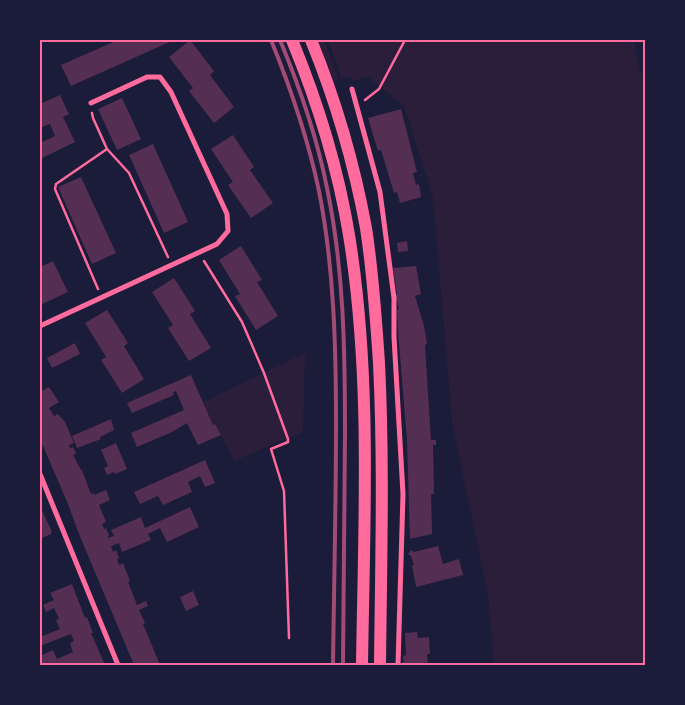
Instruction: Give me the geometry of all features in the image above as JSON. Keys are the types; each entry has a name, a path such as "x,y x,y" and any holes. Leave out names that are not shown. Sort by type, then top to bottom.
{"highway":[{"path":"292,40 307,75 331,151 349,235 360,334 364,479 362,665"},
{"path":"311,40 324,70 347,144 366,230 372,276 381,403 380,665"}],"street":[{"path":"40,326 217,244 228,231 227,214 171,92 160,77 147,77 91,103"},
{"path":"352,89 380,192 394,298 394,337 403,494 398,665"},
{"path":"40,474 118,665"}],"path":[{"path":"357,106 379,89 405,40"},
{"path":"91,103 93,118 107,149 129,172 172,265"},
{"path":"102,297 55,189 56,184 107,149"},
{"path":"199,252 242,322 264,372 288,438 288,442 271,449 284,491 289,638"}],"shaded area":[{"path":"318,40 324,40 339,81 335,82"},
{"path":"328,40 634,40 640,73 645,72 645,665 494,665 488,596 452,422 433,198 404,106 367,76 353,81 350,77 341,77"},
{"path":"305,353 303,432 234,461 215,424 213,425 203,402"}],"building":[{"path":"118,40 174,40 71,86 61,65"},
{"path":"190,40 214,71 210,75 234,107 214,123 189,91 193,88 169,57"},
{"path":"60,95 69,114 63,117 75,142 40,159 40,143 55,136 50,124 40,128 40,104"},
{"path":"122,98 141,139 117,150 98,109"},
{"path":"401,109 417,172 413,173 416,185 419,184 421,197 400,203 397,192 394,193 381,150 378,151 368,118"},
{"path":"233,135 254,167 250,170 273,203 251,218 228,185 233,182 211,149"},
{"path":"153,144 188,222 164,233 129,155"},
{"path":"81,177 116,253 92,264 58,187"},
{"path":"407,241 408,251 398,252 397,243"},
{"path":"241,246 262,280 257,282 278,316 256,330 235,296 240,294 219,260"},
{"path":"53,261 68,292 40,305 40,267"},
{"path":"416,266 421,294 415,296 427,344 425,345 431,440 436,440 436,445 433,445 434,494 431,494 432,534 410,539 407,440 398,331 397,310 399,309 395,294 397,294 393,268"},
{"path":"174,278 195,311 190,314 211,348 189,361 168,328 173,325 152,292"},
{"path":"107,310 128,343 124,346 144,379 122,393 101,360 106,357 85,323"},
{"path":"75,343 80,354 52,368 47,358"},
{"path":"191,375 213,425 215,424 221,435 198,445 187,423 172,432 137,447 131,433 184,410 176,391 173,393 174,395 132,413 127,403"},
{"path":"49,387 59,402 49,408 54,416 58,414 65,422 74,443 69,445 70,448 73,447 76,454 73,455 82,470 91,494 94,493 94,495 106,490 110,500 99,505 106,522 102,524 104,529 106,528 108,538 114,536 111,530 141,517 145,528 190,507 199,527 167,542 160,528 148,534 151,540 122,552 119,543 111,546 113,552 116,550 119,565 123,563 137,605 146,601 148,606 139,610 160,665 134,665 40,439 40,392"},
{"path":"111,419 114,430 100,437 101,439 77,448 72,436"},
{"path":"116,443 127,469 107,475 104,468 108,466 101,450"},
{"path":"205,460 215,483 205,487 200,476 188,482 192,492 163,505 158,496 140,504 134,492"},
{"path":"40,506 52,532 40,539"},
{"path":"438,546 443,564 459,559 463,575 416,587 412,565 414,565 411,556 408,554 411,550 414,552"},
{"path":"72,584 105,665 40,665 40,656 53,650 57,659 73,652 70,643 74,641 71,634 40,646 40,637 60,629 56,620 59,619 54,608 46,612 43,605 54,600 50,593"},
{"path":"193,591 199,605 186,611 180,597"},
{"path":"417,632 418,638 429,637 430,654 427,654 428,665 404,665 403,656 406,655 405,633"}],"railway":[{"path":"271,40 310,152 324,220 331,278 335,336 336,395 333,665"},
{"path":"280,40 313,131 327,188 337,249 344,341 345,403 343,665"}]}
